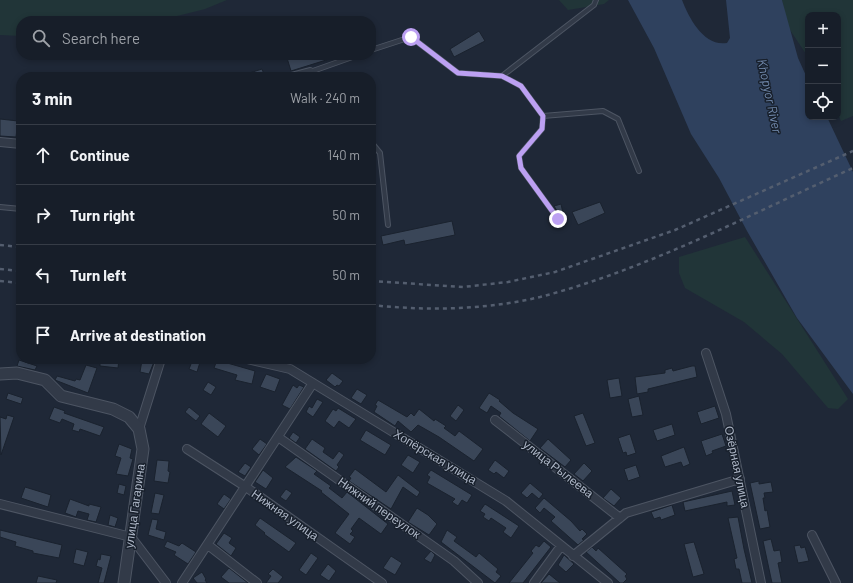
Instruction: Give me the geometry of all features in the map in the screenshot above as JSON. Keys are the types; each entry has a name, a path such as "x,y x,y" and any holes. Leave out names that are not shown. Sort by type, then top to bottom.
{"street":[{"path":"0,142 16,144"},
{"name":"Озёрная улица","path":"706,353 726,414 761,583"},
{"path":"139,430 160,364"},
{"name":"Хопёрская улица","path":"268,364 290,369 506,501 608,583"},
{"path":"0,374 17,373 45,380 61,396 114,409 130,417 139,430"},
{"path":"182,583 314,383"},
{"name":"улица Рылеева","path":"495,420 620,518"},
{"name":"улица Гагарина","path":"124,583 132,537 143,449 139,430"},
{"name":"Нижний переулок","path":"278,437 454,561 478,583"},
{"name":"Нижняя улица","path":"187,449 246,487 382,583"},
{"path":"573,556 626,513 740,479"},
{"path":"0,504 132,537 166,583"},
{"path":"812,535 836,583"},
{"path":"208,545 257,583"},
{"path":"534,583 562,546"}],"lane":[{"path":"502,76 594,5 596,0"},
{"path":"376,48 411,37 458,73 502,76 521,86 543,116 542,129 519,156 521,168 558,219"},
{"path":"310,72 344,60"},
{"path":"543,116 602,111 618,119 639,171"},
{"path":"376,148 380,153 388,225"},
{"path":"0,207 16,209"}],"green space":[{"path":"0,0 227,0 205,9 177,16 16,16 16,36 0,35"},
{"path":"559,0 609,0 604,4 568,10"},
{"path":"782,0 853,0 853,116 841,120 841,12 805,12 805,52 788,27"},
{"path":"745,237 848,399 838,409 828,408 782,354 744,322 685,288 679,273 679,257"}],"water":[{"name":"Khopyor River","path":"628,0 682,0 693,23 704,36 719,43 727,43 730,38 726,0 782,0 798,58 805,73 805,120 828,120 853,172 853,394 797,318 747,231 719,178 691,134 654,48"}],"building":[{"path":"479,31 485,41 454,57 450,49"},
{"path":"288,60 326,60 291,71"},
{"path":"262,69 263,72 253,72"},
{"path":"0,119 16,121 16,137 0,136"},
{"path":"600,202 605,213 578,225 572,212"},
{"path":"561,204 563,213 559,214 554,206"},
{"path":"452,221 455,235 405,245 404,240 383,245 381,236"},
{"path":"18,364 31,364 37,366 35,370 17,366"},
{"path":"100,364 118,364 118,368 100,366"},
{"path":"141,364 153,364 149,374 140,372"},
{"path":"191,364 199,364 197,372 189,369"},
{"path":"216,364 231,364 255,371 252,384 235,380 237,375 214,368"},
{"path":"86,365 97,368 88,393 55,380 57,376 75,381 76,379 80,380"},
{"path":"695,366 697,377 648,389 648,392 637,394 635,377 665,373 665,370 672,368 673,371"},
{"path":"332,373 343,381 339,386 337,385 335,387 326,380"},
{"path":"266,374 280,379 275,392 260,387"},
{"path":"619,378 622,396 610,398 607,380"},
{"path":"208,382 216,387 211,395 203,390"},
{"path":"293,385 297,388 299,385 304,387 290,409 282,405"},
{"path":"357,389 367,395 361,404 351,398"},
{"path":"8,393 23,398 21,404 6,399"},
{"path":"489,393 500,400 499,401 513,413 538,429 530,441 499,416 501,413 491,406 487,413 479,408"},
{"path":"639,396 643,415 632,417 628,399"},
{"path":"317,399 323,402 313,417 306,412 309,406 312,408"},
{"path":"378,400 407,417 411,413 414,416 419,409 434,421 435,419 446,426 444,428 455,436 459,431 483,449 474,461 439,437 418,425 411,432 398,421 395,426 374,412 377,406 375,405"},
{"path":"458,405 464,410 456,421 450,416"},
{"path":"715,406 719,418 701,424 697,412"},
{"path":"54,407 65,411 64,413 104,427 100,436 80,429 79,432 72,430 74,424 62,419 60,423 49,419"},
{"path":"189,407 200,416 196,421 185,412"},
{"path":"338,408 356,419 349,428 339,421 334,428 325,421 333,409 336,411"},
{"path":"209,413 226,426 218,437 201,424"},
{"path":"583,413 595,443 586,446 574,416"},
{"path":"7,415 14,417 1,455 0,417 6,419"},
{"path":"672,424 675,435 657,441 653,430"},
{"path":"366,430 391,445 385,455 360,440"},
{"path":"293,432 300,437 296,443 289,438"},
{"path":"630,434 636,453 627,456 626,452 623,453 618,438"},
{"path":"722,434 726,446 712,451 713,453 706,456 701,441"},
{"path":"260,439 267,444 259,455 252,449"},
{"path":"312,439 325,448 323,452 333,459 339,451 344,455 337,465 339,467 336,471 305,449"},
{"path":"548,439 571,460 565,467 540,448"},
{"path":"119,444 132,449 130,458 133,459 128,476 116,474 121,458 115,456"},
{"path":"684,447 690,464 683,467 681,462 665,467 661,456"},
{"path":"408,455 420,462 413,473 401,465"},
{"path":"296,457 317,471 314,474 331,486 329,488 342,498 347,492 388,524 381,534 359,518 351,529 353,531 350,534 355,537 350,544 335,533 349,514 321,492 322,491 285,467"},
{"path":"157,460 169,461 168,471 170,472 168,483 154,481"},
{"path":"495,460 509,471 504,478 496,472 494,474 488,470"},
{"path":"245,463 251,467 245,476 238,472"},
{"path":"584,463 592,471 583,481 574,474"},
{"path":"636,465 640,477 628,481 624,469"},
{"path":"355,469 386,492 398,475 420,492 417,497 403,487 391,509 349,481 351,478 349,477"},
{"path":"263,470 273,478 266,489 255,482"},
{"path":"431,470 472,495 467,503 462,500 458,506 452,502 455,499 427,483 430,477 427,475"},
{"path":"759,481 759,484 771,482 773,492 764,493 765,498 763,498 770,527 760,529 750,483"},
{"path":"530,483 543,494 539,499 532,493 527,498 521,493"},
{"path":"119,484 126,486 124,495 117,493"},
{"path":"25,487 51,495 48,507 21,498"},
{"path":"286,489 292,493 286,501 280,497"},
{"path":"611,489 621,498 614,506 603,498"},
{"path":"732,491 735,505 727,506 727,502 685,511 683,502"},
{"path":"155,493 164,495 159,514 151,513"},
{"path":"224,494 231,499 224,509 217,504"},
{"path":"544,498 571,521 580,531 582,529 587,534 582,539 584,540 578,545 551,521 555,517 544,508 540,513 535,508"},
{"path":"70,499 89,506 89,504 101,507 96,522 87,520 89,514 78,511 76,517 65,513"},
{"path":"485,504 519,526 511,538 503,532 506,528 491,518 489,521 483,517 485,514 480,511"},
{"path":"672,505 675,515 661,520 660,517 654,519 651,512"},
{"path":"417,508 428,515 437,524 429,535 408,522"},
{"path":"110,515 118,518 115,527 108,525"},
{"path":"738,517 752,583 742,583 739,569 736,569 734,559 737,558 728,518"},
{"path":"260,518 296,543 289,552 264,534 265,533 255,525"},
{"path":"152,519 158,520 156,529 166,532 164,540 148,535"},
{"path":"0,530 62,545 59,558 33,553 33,551 15,546 16,542 0,537"},
{"path":"447,530 457,537 454,541 476,557 479,553 498,569 496,572 501,576 495,583 441,542"},
{"path":"224,533 232,538 229,543 236,548 231,556 216,544"},
{"path":"771,539 774,551 780,550 782,562 778,563 782,583 772,583 763,541"},
{"path":"167,541 179,546 182,543 196,552 188,564 174,555 176,552 164,547"},
{"path":"544,541 551,547 523,583 509,583 533,553 531,551 536,545 539,547"},
{"path":"694,542 704,574 693,577 684,544"},
{"path":"800,545 801,548 805,547 809,561 798,563 794,546"},
{"path":"592,547 596,551 598,548 627,574 625,576 627,579 623,583 620,583 586,552"},
{"path":"76,549 88,552 84,566 73,563"},
{"path":"431,551 435,555 431,563 424,559"},
{"path":"311,553 318,558 306,575 299,570"},
{"path":"101,554 111,556 104,583 98,583 102,568 96,566 98,559 100,560"},
{"path":"564,555 574,564 566,572 558,565"},
{"path":"391,556 402,563 395,575 383,568"},
{"path":"328,564 336,571 329,581 320,575"},
{"path":"229,568 248,583 229,583 221,577"},
{"path":"273,569 283,577 278,583 266,583 271,576 268,574"},
{"path":"202,572 207,583 197,583 193,578"},
{"path":"549,574 560,583 541,583"},
{"path":"38,576 57,580 56,583 36,583"}],"railway":[{"path":"376,281 463,287 508,282 555,272 675,230 853,151"},
{"path":"376,305 435,309 477,307 498,305 540,297 620,272 660,256 738,222 853,168"},
{"path":"0,245 16,247"},
{"path":"0,269 16,271"},
{"path":"0,281 16,283"}],"route":[{"path":"411,37 458,73 502,76 521,86 543,116 542,129 519,156 521,168 558,219"}]}
